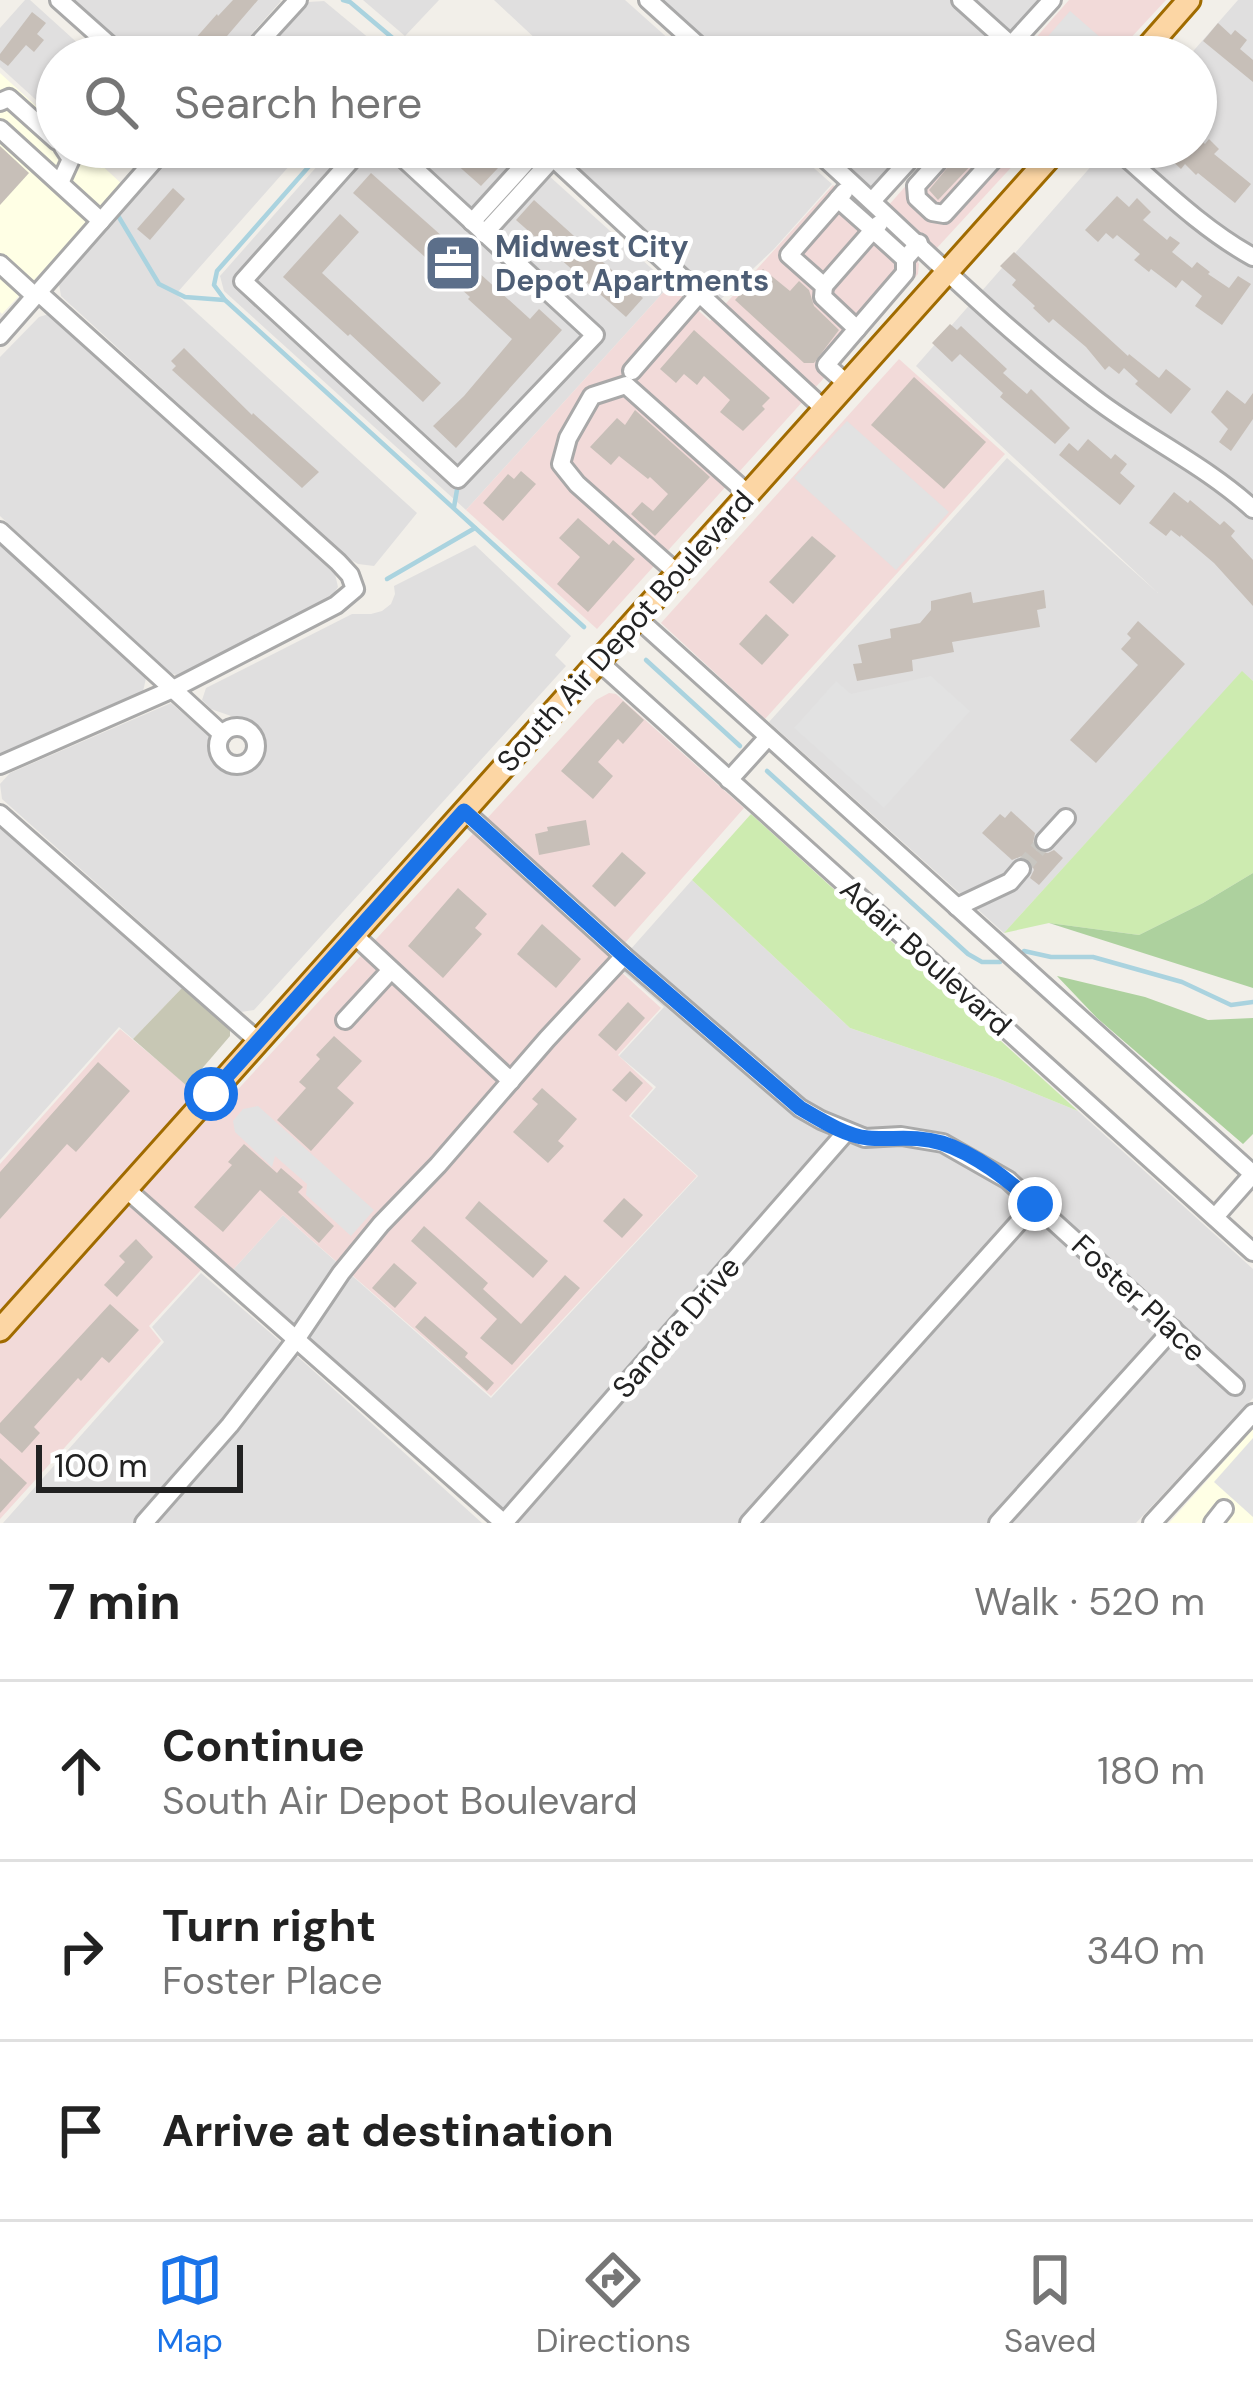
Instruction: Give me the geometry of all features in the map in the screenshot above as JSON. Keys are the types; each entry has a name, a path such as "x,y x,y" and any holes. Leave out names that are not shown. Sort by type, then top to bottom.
{"main road":[{"path":"1157,36 1189,0"},
{"name":"South Air Depot Boulevard","path":"0,1330 1040,168"}],"street":[{"path":"59,0 99,36"},
{"path":"265,36 298,0"},
{"path":"648,0 688,36"},
{"path":"961,0 992,36"},
{"path":"1019,36 1052,0"},
{"path":"0,102 9,98 36,122"},
{"path":"0,129 36,161"},
{"path":"43,168 101,221"},
{"path":"60,183 67,168"},
{"path":"0,336 148,168"},
{"path":"344,168 242,281 458,479 595,335 414,168"},
{"path":"478,228 529,168"},
{"path":"562,168 823,408"},
{"path":"835,168 1095,399 1197,465 1253,509"},
{"path":"872,201 902,168"},
{"path":"932,168 916,186 917,198 932,212 944,214 986,168"},
{"path":"1138,168 1253,257"},
{"path":"824,286 789,255 852,183"},
{"path":"838,199 905,259"},
{"path":"887,214 824,286 823,297 888,337"},
{"path":"846,383 826,365 905,274 905,259 919,243"},
{"path":"0,265 338,562 355,589 336,605 173,689 0,765"},
{"path":"632,370 699,294"},
{"path":"677,573 577,484 561,464 568,438 592,396 626,385 747,494"},
{"path":"0,531 222,734"},
{"name":"Adair Boulevard","path":"637,618 1253,1174"},
{"name":"Adair Boulevard","path":"598,661 1253,1252"},
{"path":"729,779 768,737"},
{"name":"Foster Place","path":"464,811 800,1108 865,1138 901,1136 943,1143 1008,1180 1235,1386"},
{"path":"0,814 258,1041"},
{"path":"1045,842 1066,818"},
{"path":"957,907 1010,882 1021,869"},
{"path":"353,934 511,1081"},
{"path":"144,1523 230,1425 381,1224 624,956"},
{"path":"345,1020 391,970"},
{"name":"Sandra Drive","path":"504,1523 847,1131"},
{"path":"1215,1217 1253,1174"},
{"path":"126,1189 504,1523"},
{"path":"749,1523 1035,1204"},
{"path":"998,1523 1173,1329"},
{"path":"1152,1523 1253,1413"}],"shaded area":[{"path":"30,0 70,36 36,36 36,100 0,67 0,28"},
{"path":"71,0 281,1 250,36 113,36"},
{"path":"363,0 439,0 405,36"},
{"path":"494,0 625,0 665,36 533,36"},
{"path":"661,0 1044,0 1011,36 701,36"},
{"path":"1069,0 1166,0 1133,36 1037,36"},
{"path":"1238,0 1253,0 1253,681 1242,672 1004,933 769,722 1007,458 1158,593 916,366 1090,168 1217,168 1217,36 1206,36"},
{"path":"324,1 366,36 278,36 308,2"},
{"path":"1070,11 1099,36 1048,36"},
{"path":"0,73 36,106 36,168 105,168 123,185 0,312"},
{"path":"161,168 287,168 176,294 417,513 374,566 346,557 61,296 59,284"},
{"name":"Midwest City Depot Apartments","path":"315,168 540,168 670,285 466,510 224,291 220,276"},
{"path":"576,168 814,168 832,184 721,299"},
{"path":"850,168 892,168 874,189"},
{"path":"921,168 1011,168 936,249 888,206"},
{"path":"833,185 916,258 918,274 597,629 466,510 670,285 710,321"},
{"path":"49,314 335,574 338,587 331,598 184,676 176,675 0,516 0,357 39,317"},
{"path":"899,359 1005,454 765,719 661,623"},
{"path":"847,421 949,512 896,570 794,478"},
{"path":"0,545 146,678 142,696 0,756"},
{"path":"475,545 571,636 555,655 566,666 254,1010 241,1012 2,799 0,784 10,773 171,703 208,735 215,760 227,772 244,774 257,765 264,750 262,736 251,723 211,709 202,700 206,688 352,614 382,611 391,604 394,586"},
{"path":"931,676 970,711 884,808 794,728 836,681 851,694"},
{"path":"616,694 744,808 609,961 661,1008 618,1055 653,1088 629,1116 697,1176 491,1396 283,1215 230,1273 212,1258 149,1326 161,1341 0,1519 0,1164 120,1029 218,1111 596,700"},
{"path":"0,821 182,988 133,1039 119,1027 0,1160"},
{"path":"692,880 850,1028 1078,1111 1253,1269 1253,1398 1136,1523 516,1523 230,1273 283,1215 491,1398 698,1176 631,1116 656,1087 619,1056 664,1007 612,962 630,950"},
{"path":"182,988 230,1029 230,1036 187,1086 133,1039"},
{"path":"258,1106 374,1210 351,1236 306,1195 307,1184 275,1156 272,1167 235,1132 233,1121 243,1109"},
{"path":"201,1273 482,1523 3,1523 164,1342 152,1327"},
{"path":"1253,1429 1253,1523 1169,1523"},
{"path":"1253,1438 1253,1517 1214,1482"}],"green space":[{"path":"1242,671 1253,681 1253,873 1139,935 1049,923 1004,933"},
{"path":"751,814 1078,1111 850,1028 692,880"},
{"path":"1253,873 1253,988 1049,923 1139,935"},
{"path":"1057,976 1145,997 1208,1020 1253,1018 1253,1134 1243,1144 1097,1018"}],"building":[{"path":"233,0 258,0 227,36 198,36"},
{"path":"32,12 46,23 36,36 34,52 26,45 8,66 0,54"},
{"path":"1218,23 1231,35 1235,30 1247,40 1240,49 1253,60 1253,82 1217,52 1217,36 1207,36"},
{"path":"0,146 29,173 0,205"},
{"path":"1217,156 1251,184 1235,203 1189,168 1217,168"},
{"path":"461,168 498,168 481,186"},
{"path":"947,168 968,168 938,200 929,190"},
{"path":"371,173 530,319 539,309 562,330 456,448 433,426 512,339 353,193"},
{"path":"173,188 185,199 150,240 137,229"},
{"path":"1117,196 1129,207 1137,198 1151,212 1143,220 1167,240 1170,236 1180,243 1172,252 1192,268 1197,262 1229,288 1238,276 1251,284 1222,325 1195,306 1202,296 1182,280 1176,288 1151,269 1149,272 1134,260 1140,254 1117,235 1113,239 1106,233 1098,242 1085,230"},
{"path":"534,200 643,298 626,317 516,220"},
{"path":"340,214 359,232 322,273 441,383 423,402 283,277"},
{"path":"1014,252 1128,356 1159,378 1166,369 1191,389 1171,414 1135,384 1138,381 1124,368 1119,374 1109,366 1105,370 1086,347 1033,308 1012,285 1016,280 1000,266"},
{"path":"763,269 790,291 799,281 809,290 814,306 839,330 814,363 804,363 735,300"},
{"path":"950,324 957,330 961,326 1007,369 1003,373 1027,394 1031,389 1070,428 1055,444 1000,397 1003,393 960,354 952,362 932,343"},
{"path":"694,330 770,398 743,431 720,412 730,400 704,376 697,385 684,374 676,383 660,369"},
{"path":"184,348 319,472 302,488 172,370 176,366 171,361"},
{"path":"914,377 986,442 944,489 871,425"},
{"path":"1227,390 1245,404 1253,393 1253,419 1231,451 1219,442 1228,429 1211,412"},
{"path":"635,410 710,477 655,536 631,514 642,502 653,511 668,494 619,456 611,465 590,447 617,418 625,425"},
{"path":"1088,439 1111,459 1115,454 1127,464 1120,473 1135,486 1120,505 1059,455 1069,443 1078,451"},
{"path":"521,471 536,484 503,521 483,503 508,474 514,479"},
{"path":"1174,492 1235,531 1231,536 1253,560 1253,606 1181,535 1171,530 1166,536 1149,523"},
{"path":"578,518 609,545 613,540 635,559 588,612 557,584 580,557 559,538"},
{"path":"812,536 836,556 793,604 769,582"},
{"path":"1044,590 1046,608 1037,610 1040,627 952,642 954,652 912,660 913,671 857,681 853,664 862,663 858,645 891,638 890,629 920,623 931,610 931,601 971,592 973,603"},
{"path":"766,614 789,635 762,665 739,644"},
{"path":"1138,621 1185,664 1096,763 1070,740 1138,665 1121,649"},
{"path":"623,701 644,720 598,762 613,776 593,799 561,771"},
{"path":"1011,811 1035,833 1037,851 1054,850 1063,858 1039,885 1030,878 1034,870 1030,860 1022,856 1012,860 982,833 1000,814 1005,818"},
{"path":"586,820 590,845 539,855 535,834"},
{"path":"622,852 646,873 615,907 592,886"},
{"path":"458,888 487,914 475,928 482,934 443,978 408,946"},
{"path":"542,924 581,959 556,988 517,954"},
{"path":"628,1002 645,1018 616,1051 598,1035"},
{"path":"334,1036 362,1061 337,1088 354,1103 311,1151 277,1120 306,1088 299,1082"},
{"path":"98,1062 130,1091 76,1152 67,1144 0,1219 0,1172"},
{"path":"630,1071 643,1083 626,1102 612,1090"},
{"path":"542,1088 577,1119 558,1141 564,1146 548,1163 513,1132 538,1104 532,1099"},
{"path":"244,1144 277,1173 281,1168 303,1187 298,1192 334,1226 319,1243 260,1190 223,1232 194,1207 232,1165 228,1162"},
{"path":"624,1198 643,1215 622,1238 603,1221"},
{"path":"479,1201 548,1261 533,1278 465,1218"},
{"path":"424,1226 488,1283 483,1289 521,1324 565,1275 580,1288 512,1365 480,1338 497,1319 411,1241"},
{"path":"136,1239 153,1257 117,1297 104,1285 125,1262 119,1256"},
{"path":"394,1263 417,1283 395,1308 372,1288"},
{"path":"110,1304 139,1330 109,1363 102,1357 81,1381 78,1378 34,1427 40,1433 22,1453 0,1433 0,1423"},
{"path":"425,1316 494,1383 487,1391 415,1327"},
{"path":"0,1458 27,1483 0,1513"}],"waterway":[{"path":"343,0 390,36"},
{"path":"308,168 217,271 214,285 584,627"},
{"path":"117,214 159,284 185,297 224,300"},
{"path":"454,507 458,484"},
{"path":"387,579 475,528"},
{"path":"646,660 740,746"},
{"path":"767,771 968,954 982,962 1000,962"},
{"path":"1024,951 1051,957 1093,957 1182,982 1231,1005 1253,1002"}],"tunnel":[{"path":"1021,869 1045,841"}],"place":[{"name":"Midwest City Depot Apartments","path":"453,263"}],"route":[{"path":"211,1094 464,811 800,1108 865,1138 901,1136 943,1143 1008,1180 1035,1204"}]}
